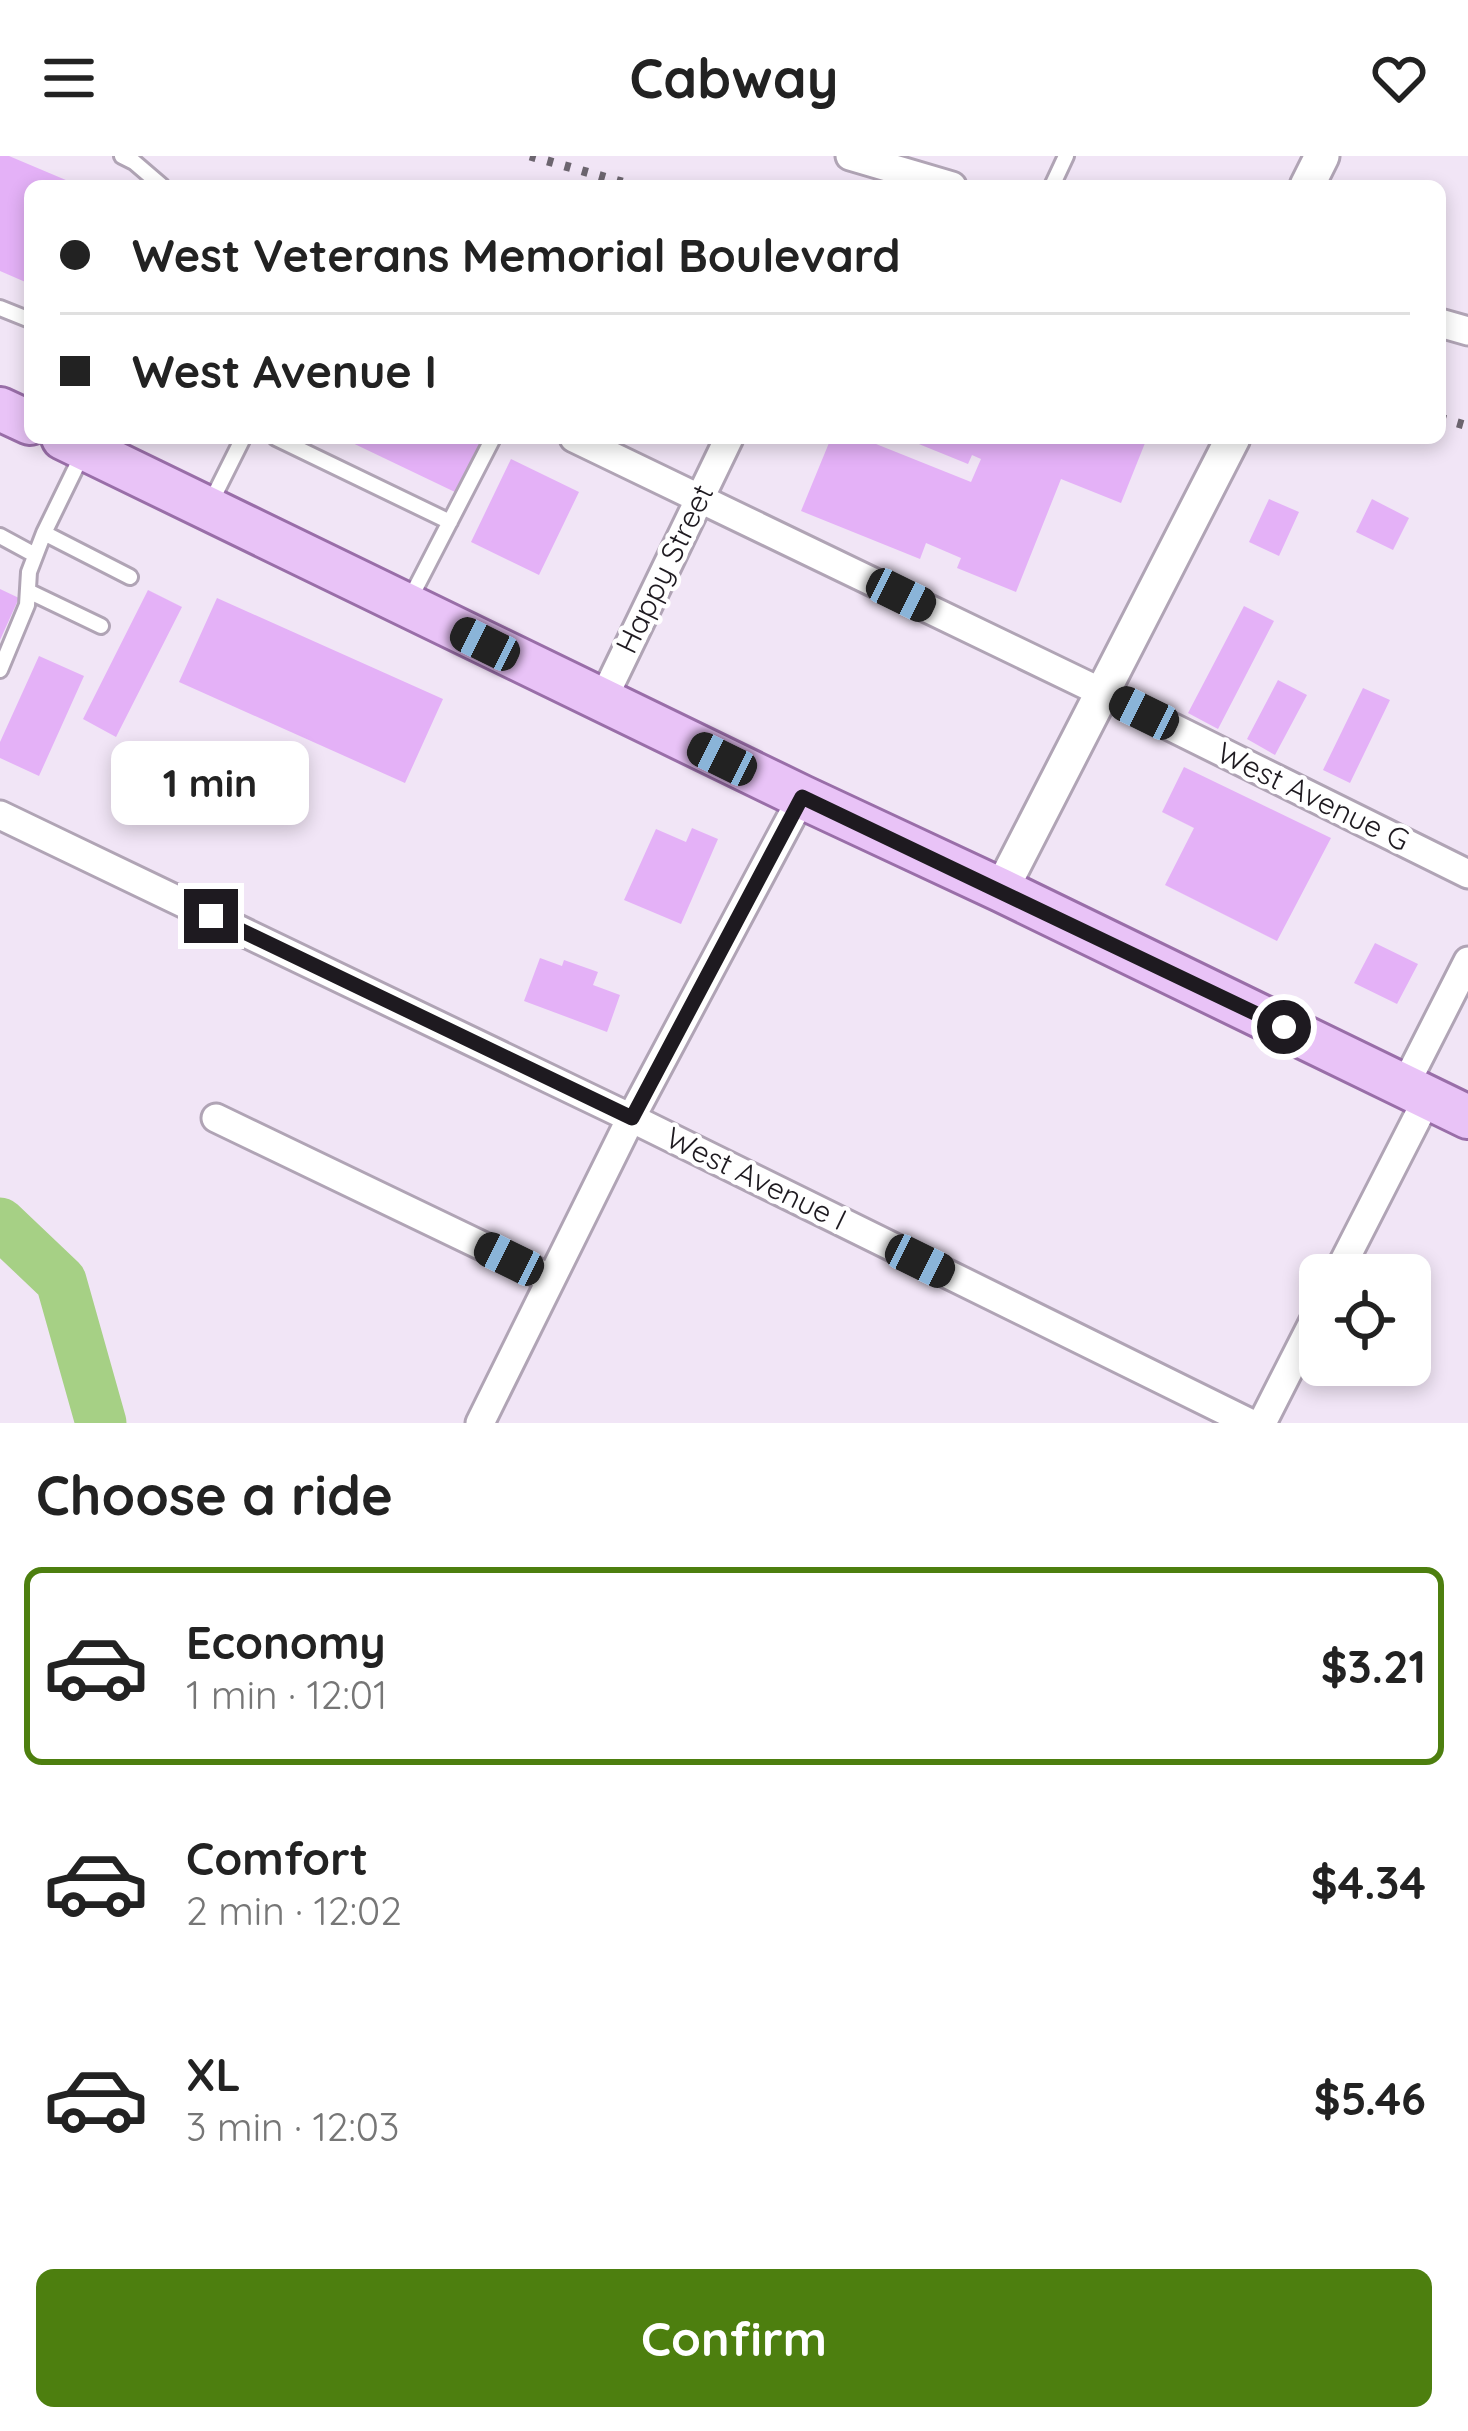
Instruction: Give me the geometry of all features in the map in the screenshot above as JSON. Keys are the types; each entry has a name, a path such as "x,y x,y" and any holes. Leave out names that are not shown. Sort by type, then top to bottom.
{"main road":[{"path":"86,444 602,701 1468,1117"}],"street":[{"path":"850,156 932,180"},
{"name":"West Avenue G","path":"587,444 1468,874"},
{"name":"Happy Street","path":"602,701 726,444"},
{"path":"1001,890 1230,444"},
{"path":"480,1423 632,1118 802,797"},
{"name":"West Avenue I","path":"0,815 632,1118 1250,1423"},
{"path":"1346,1254 1468,961"},
{"path":"217,1118 551,1279"},
{"path":"1262,1423 1299,1350"}],"lane":[{"path":"122,156 156,180"},
{"path":"0,670 27,605 29,572 79,444"},
{"path":"208,508 240,444"},
{"path":"289,444 450,522"},
{"path":"407,605 490,444"},
{"path":"44,533 130,578"},
{"path":"0,536 35,555"},
{"path":"28,591 101,626"}],"building":[{"path":"0,156 9,156 66,180 24,180 24,281 0,271"},
{"path":"355,444 481,444 457,493"},
{"path":"829,444 876,444 971,482 981,459 972,455 968,464 919,444 1145,444 1121,503 1061,479 1016,592 957,568 961,558 926,543 920,559 801,511"},
{"path":"511,459 579,492 539,575 471,542"},
{"path":"1269,499 1299,512 1279,556 1249,542"},
{"path":"1372,499 1409,518 1393,550 1356,532"},
{"path":"0,589 19,598 0,640"},
{"path":"148,590 182,607 116,737 83,719"},
{"path":"217,598 443,699 405,783 179,682"},
{"path":"1244,606 1274,621 1218,729 1188,713"},
{"path":"39,656 84,676 39,776 0,758 0,742"},
{"path":"1278,680 1307,695 1275,755 1247,739"},
{"path":"1363,688 1390,700 1350,783 1323,770"},
{"path":"1184,767 1331,838 1277,941 1165,885 1194,828 1162,812"},
{"path":"692,828 718,839 681,924 624,900 656,829 686,842"},
{"path":"1375,943 1418,964 1397,1004 1354,983"},
{"path":"540,958 562,966 564,960 598,972 593,985 620,995 607,1032 524,1001"}],"waterway":[{"path":"0,1223 61,1281 101,1423"}],"railway":[{"path":"530,156 615,180"},
{"path":"1446,420 1468,426"}],"route":[{"path":"211,916 632,1118 802,797 1284,1027"}]}
